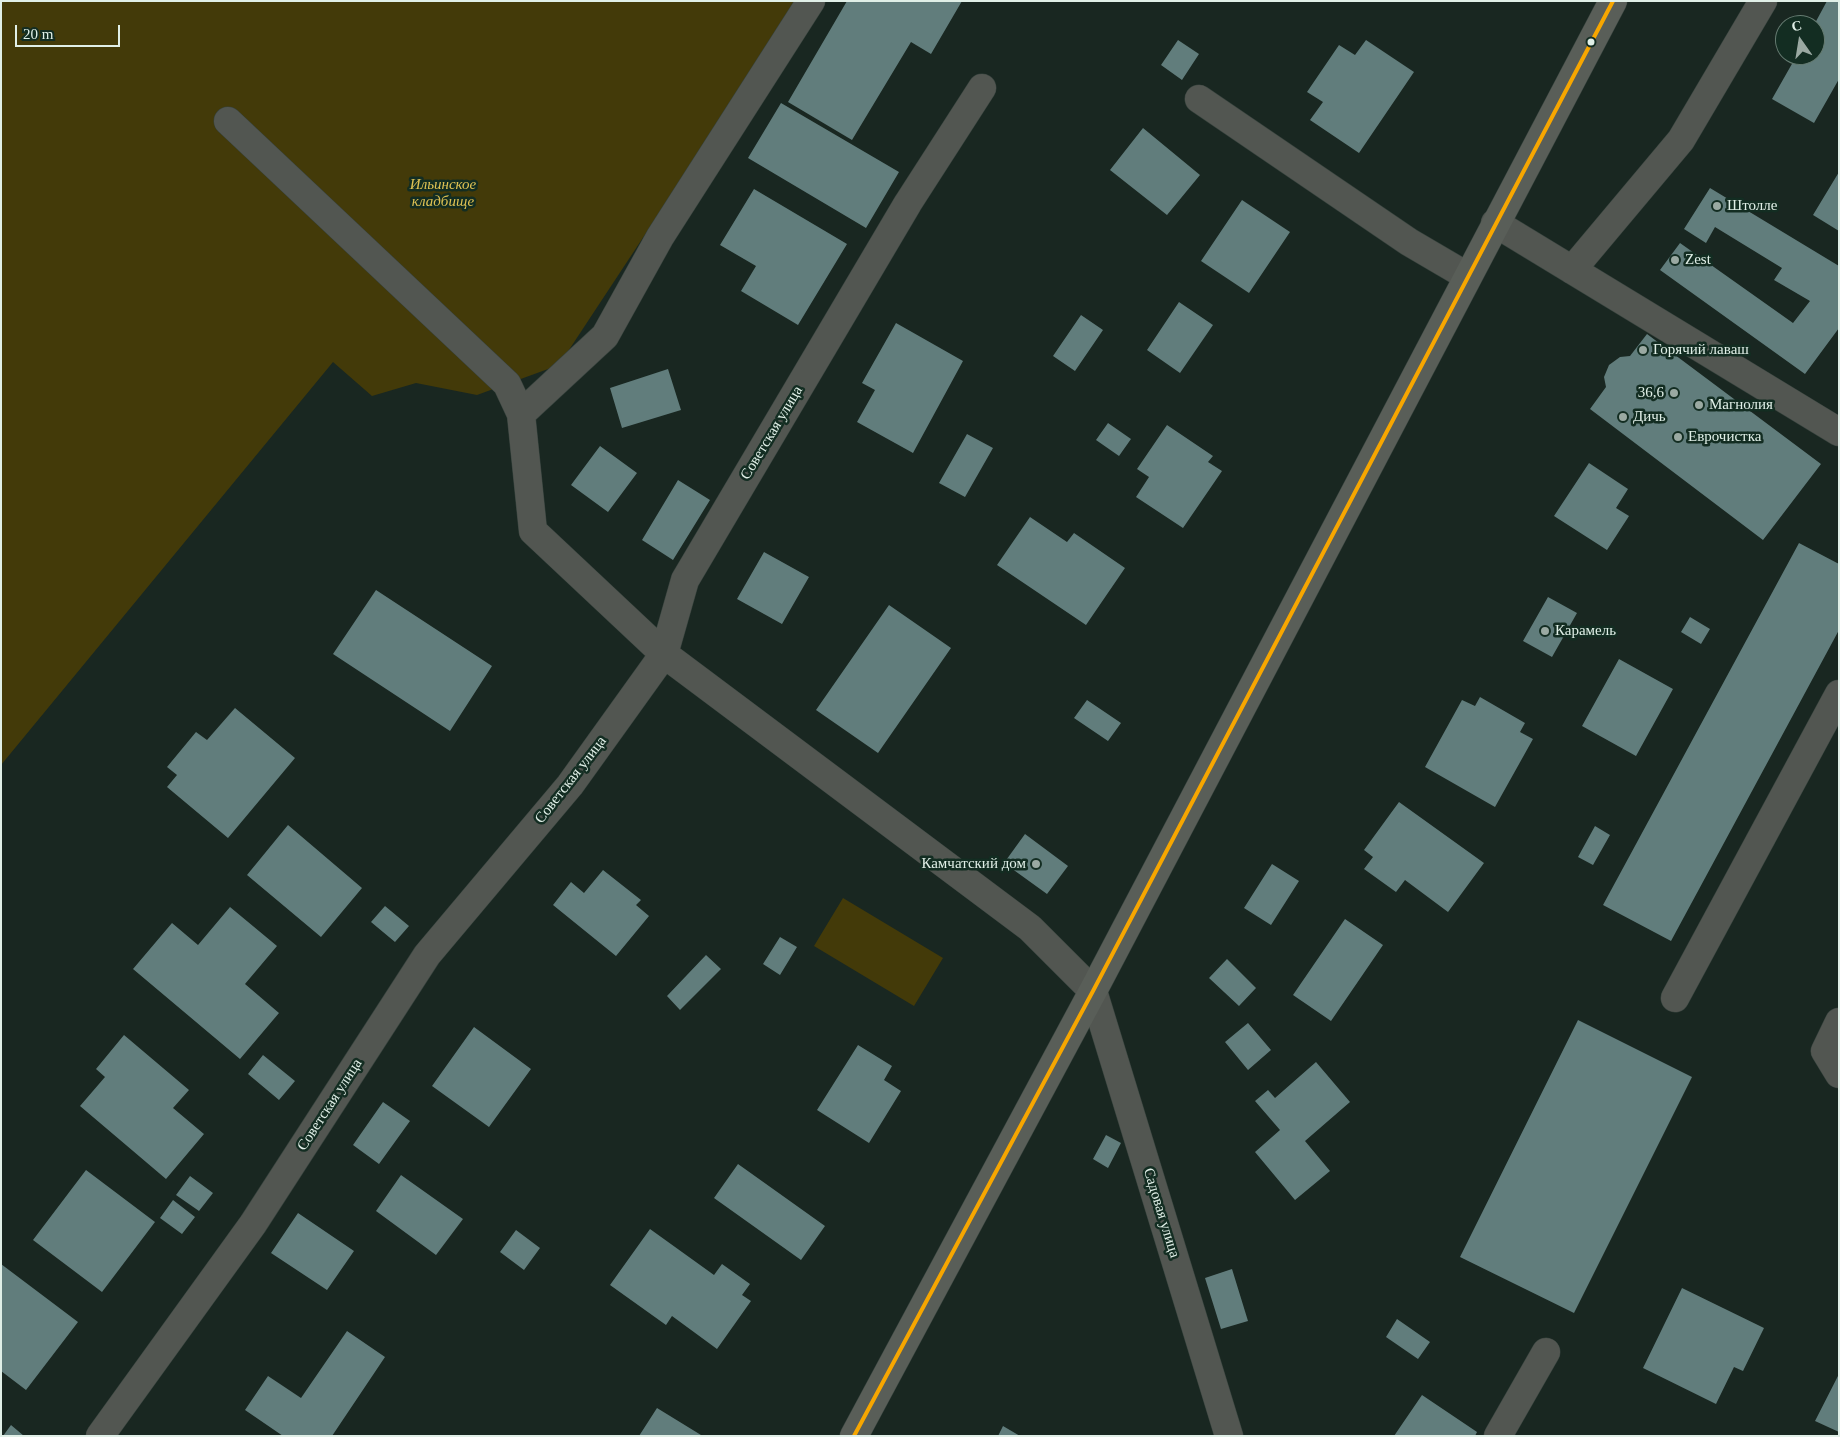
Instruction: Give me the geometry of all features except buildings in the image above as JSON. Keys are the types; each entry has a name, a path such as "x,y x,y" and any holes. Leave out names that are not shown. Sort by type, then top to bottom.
{"main road":[{"path":"854,1436 1093,991 1613,1"}],"street":[{"path":"521,414 605,336 660,237 811,1"},
{"path":"1572,270 1681,140 1763,1"},
{"name":"Советская улица","path":"100,1436 253,1224 427,956 570,785 664,654 684,580 908,203 982,88"},
{"path":"1199,99 1409,242 1468,276"},
{"path":"228,121 507,384 521,414 533,531 664,654 1030,928 1093,991"},
{"path":"1496,223 1839,432"},
{"path":"1675,998 1839,694"},
{"name":"Садовая улица","path":"1093,991 1229,1436"},
{"path":"1839,1022 1825,1051 1839,1074"},
{"path":"1498,1436 1546,1352"}],"green space":[{"name":"Ильинское кладбище","path":"1,1 799,1 559,365 477,395 416,383 372,396 333,362 1,765"},
{"path":"843,898 943,958 914,1006 814,946"}],"transit line":[{"path":"854,1436 1093,991 1613,1"}],"place":[{"name":"Штолле","path":"1717,206"},
{"name":"Zest","path":"1675,260"},
{"name":"Горячий лаваш","path":"1643,350"},
{"name":"36,6","path":"1674,393"},
{"name":"Магнолия","path":"1699,405"},
{"name":"Дичь","path":"1623,417"},
{"name":"Еврочистка","path":"1678,437"},
{"name":"Карамель","path":"1545,631"},
{"name":"Камчатский дом","path":"1036,864"}]}
